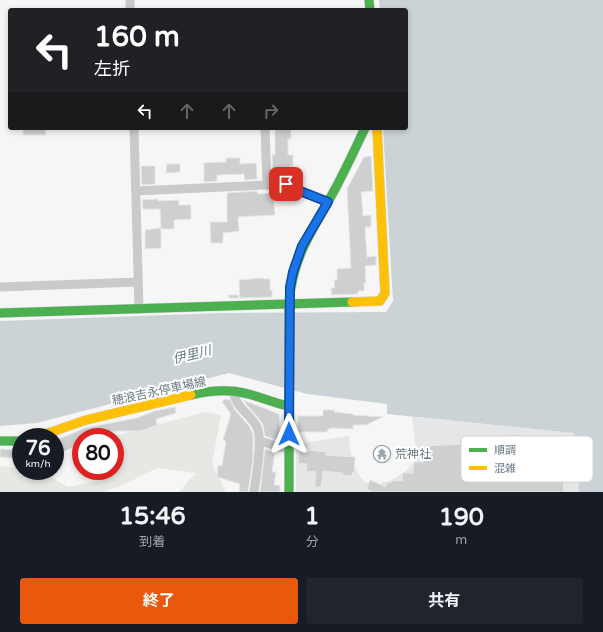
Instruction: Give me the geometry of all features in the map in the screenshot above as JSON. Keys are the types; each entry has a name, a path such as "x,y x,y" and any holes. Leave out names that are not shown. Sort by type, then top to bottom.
{"main road":[{"path":"289,492 289,308 290,287 293,272 302,246 328,202 357,147 364,130"},
{"path":"0,313 139,309 289,308 380,301 385,293 377,130"},
{"name":"穂浪吉永停車場線","path":"63,428 86,420 205,392 234,391 245,393 274,403 289,402"},
{"path":"0,440 12,441"}],"street":[{"path":"134,130 139,309"},
{"path":"265,130 267,185"},
{"path":"136,191 286,184 328,202"},
{"path":"0,286 138,282"},
{"path":"234,391 234,399 257,427 260,442 254,492"},
{"path":"260,442 289,448"}],"shaded area":[{"path":"205,412 221,415 212,464 226,492 179,492 196,473 157,468 123,485 104,492 0,492 0,466 12,467 12,480 56,480 68,487 103,480 124,480 124,433"},
{"path":"412,417 575,433 575,436 461,436 461,482 578,482 579,492 296,492 296,444 349,436 350,450 359,475 365,482 378,484 392,480 406,471 417,459"}],"water":[{"name":"伊里川","path":"379,0 603,0 603,492 579,492 578,482 593,482 593,436 574,436 574,433 387,414 387,404 307,394 229,373 37,423 0,426 0,321 223,313 386,312 393,301 383,130 408,130 408,8 380,8"}],"building":[{"path":"23,130 45,130 46,135 23,135"},
{"path":"275,130 291,130 291,139 288,139 288,155 293,155 293,166 290,166 291,175 273,175 272,155 275,155"},
{"path":"371,156 373,191 361,192 363,216 371,215 371,227 365,227 367,257 376,256 376,265 365,266 366,283 364,283 364,291 358,291 358,294 332,295 331,288 335,288 334,280 337,280 337,269 351,268 347,189 364,157"},
{"path":"226,158 240,158 240,164 256,163 257,179 245,180 244,174 217,175 217,181 204,182 204,163 226,162"},
{"path":"167,164 180,164 180,172 166,173"},
{"path":"141,166 155,166 155,184 142,185"},
{"path":"257,191 258,194 273,193 275,215 238,217 239,231 223,233 223,243 211,243 210,222 227,222 227,193"},
{"path":"158,199 158,201 179,200 179,205 191,205 191,219 174,220 174,229 161,229 161,248 145,249 145,230 161,228 160,209 143,209 142,200"},
{"path":"263,278 270,279 270,290 272,290 272,297 240,298 239,280"},
{"path":"228,295 238,295 239,298 229,298"},
{"path":"225,399 230,400 235,410 249,426 253,434 253,458 248,492 239,492 240,484 217,477 218,465 222,466 226,441 223,440 231,414 222,402"},
{"path":"243,400 279,414 280,441 265,436 263,425"},
{"path":"175,407 176,413 156,419 157,425 140,431 124,431 124,428 85,428 137,418 155,411"},
{"path":"323,410 335,410 334,412 353,415 383,417 366,425 353,425 353,429 332,428 328,429 327,432 298,432 298,416 323,416"},
{"path":"72,434 72,448 64,451 64,437"},
{"path":"517,434 517,436 509,436"},
{"path":"461,444 461,482 564,482 564,492 373,492 367,489 370,480 386,487 386,483 391,483 391,481 403,481 402,473 413,473 414,462 424,462 424,446"},
{"path":"0,449 12,450 12,458 0,457"},
{"path":"265,449 275,452 272,472 276,472 274,485 280,486 280,492 260,492"},
{"path":"308,450 326,452 326,455 355,457 354,473 352,473 352,476 343,475 343,473 323,471 321,487 315,487 316,472 306,471 307,464 298,463 299,451 308,452"}],"traffic: fast":[{"path":"369,0 370,8"},
{"path":"289,492 289,303 291,286 299,257 305,244 350,160 364,130"},
{"path":"0,313 352,302"},
{"path":"191,395 204,392 231,391 250,394 289,406"},
{"path":"0,441 12,441"}],"traffic: slow":[{"path":"352,302 380,301 385,293 377,130"},
{"path":"63,428 86,420 191,395"}],"place":[{"name":"荒神社","path":"382,454"}],"route":[{"path":"286,184 328,202 302,246 293,272 290,287 289,434"}]}
